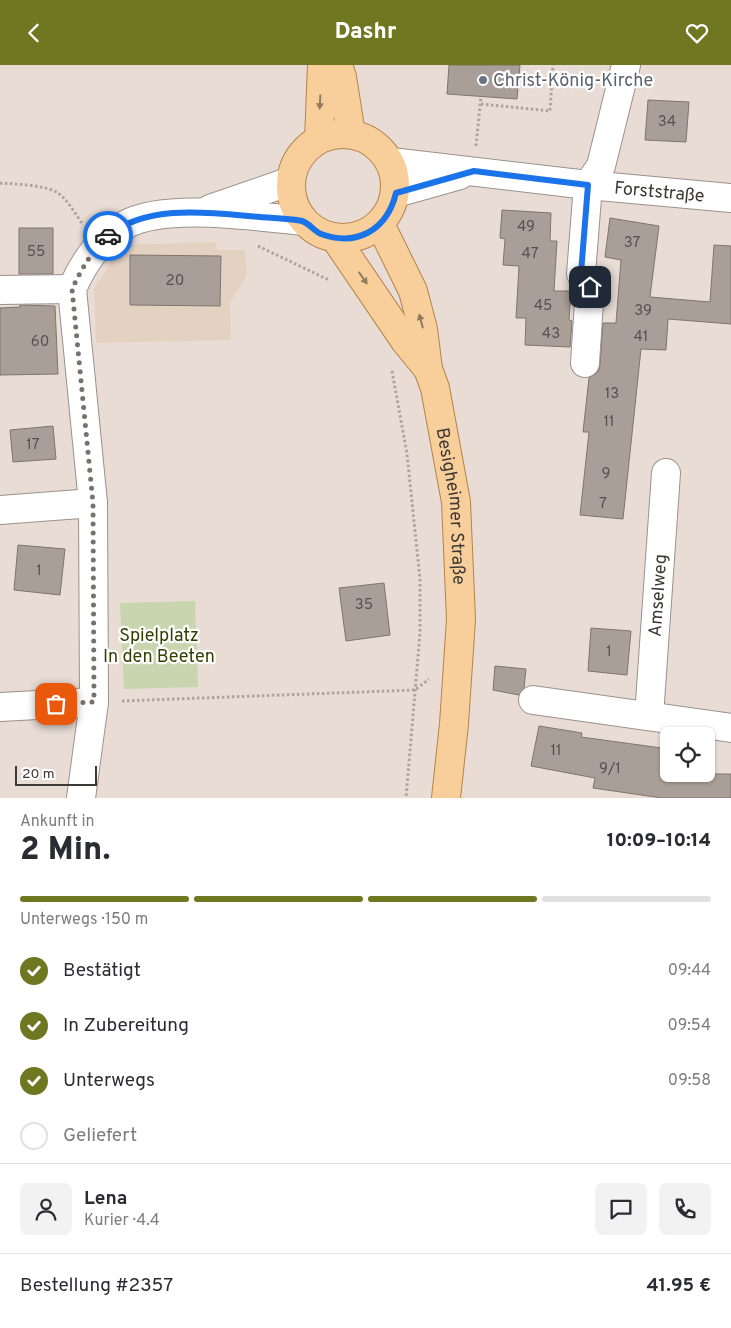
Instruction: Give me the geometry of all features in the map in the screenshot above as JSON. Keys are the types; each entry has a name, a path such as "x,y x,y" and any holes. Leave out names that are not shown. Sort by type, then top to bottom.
{"main road":[{"path":"319,139 322,65"},
{"path":"338,65 342,77 351,134"},
{"path":"335,134 351,134 363,137 374,143 391,162 396,193 393,204 380,224 359,236 335,238 318,233 304,221 293,202 291,181 299,157 308,147 319,139 335,134"},
{"name":"Besigheimer Straße","path":"380,224 413,291 423,329 428,369 435,388 456,502 461,619 454,724 446,798"},
{"path":"335,238 405,341 428,369"}],"street":[{"path":"588,185 601,167 623,77"},
{"name":"Forststraße","path":"391,162 588,185 731,197"},
{"name":"Forststraße","path":"396,193 474,171"},
{"path":"202,212 291,181"},
{"name":"Forststraße","path":"585,363 590,287 581,273 588,185"},
{"path":"81,798 94,702 93,503 72,289 82,268 97,247 127,223 143,218 202,212 304,221"},
{"path":"0,290 72,289"},
{"name":"Amselweg","path":"649,716 666,473"},
{"path":"0,510 93,503"},
{"path":"533,700 731,728"},
{"path":"0,707 94,702"}],"path":[{"path":"481,104 550,111 553,65"},
{"path":"552,83 623,77"},
{"path":"474,171 481,97"},
{"path":"0,183 34,186 58,193 74,211 97,247"},
{"path":"250,242 334,283"},
{"path":"392,369 407,454 420,579 420,633 406,798"},
{"path":"94,702 415,690 459,655"}],"shaded area":[{"path":"216,242 217,250 245,250 247,275 230,303 231,340 96,343 94,288 124,245"}],"green space":[{"name":"Spielplatz In den Beeten","path":"195,601 198,687 124,689 120,603"}],"building":[{"name":"Christ-König-Kirche","path":"449,65 520,65 517,99 447,94"},
{"path":"648,100 689,102 686,142 645,140"},
{"path":"502,210 551,213 550,241 557,241 554,291 571,291 569,320 572,321 570,347 525,345 526,318 516,318 519,266 503,265 505,239 500,238"},
{"path":"610,218 659,226 650,297 710,302 714,245 731,246 731,324 668,319 666,350 641,349 623,519 580,515 589,432 583,432 589,378 598,372 600,365 603,323 616,323 621,260 605,257"},
{"path":"19,228 53,228 53,274 19,274"},
{"path":"130,255 221,256 220,306 130,305"},
{"path":"20,305 55,306 58,374 0,375 0,308 20,307"},
{"path":"53,426 56,459 13,462 10,430"},
{"path":"18,545 65,549 60,595 14,590"},
{"path":"384,583 390,635 346,641 339,588"},
{"path":"591,628 631,631 627,675 588,671"},
{"path":"495,666 526,669 524,688 519,695 493,690"},
{"path":"539,726 582,733 581,737 660,748 660,782 715,782 715,774 731,774 731,798 662,798 593,788 595,778 531,766"}],"way so far":[{"path":"56,704 94,702 93,503 72,289 82,268 97,247 108,236"}],"place":[{"name":"Christ-König-Kirche","path":"483,80"}],"route":[{"path":"108,236 127,223 143,218 202,212 304,221 318,233 335,238 352,238 367,233 380,224 388,215 396,193 474,171 588,185 581,273 590,287"}]}
